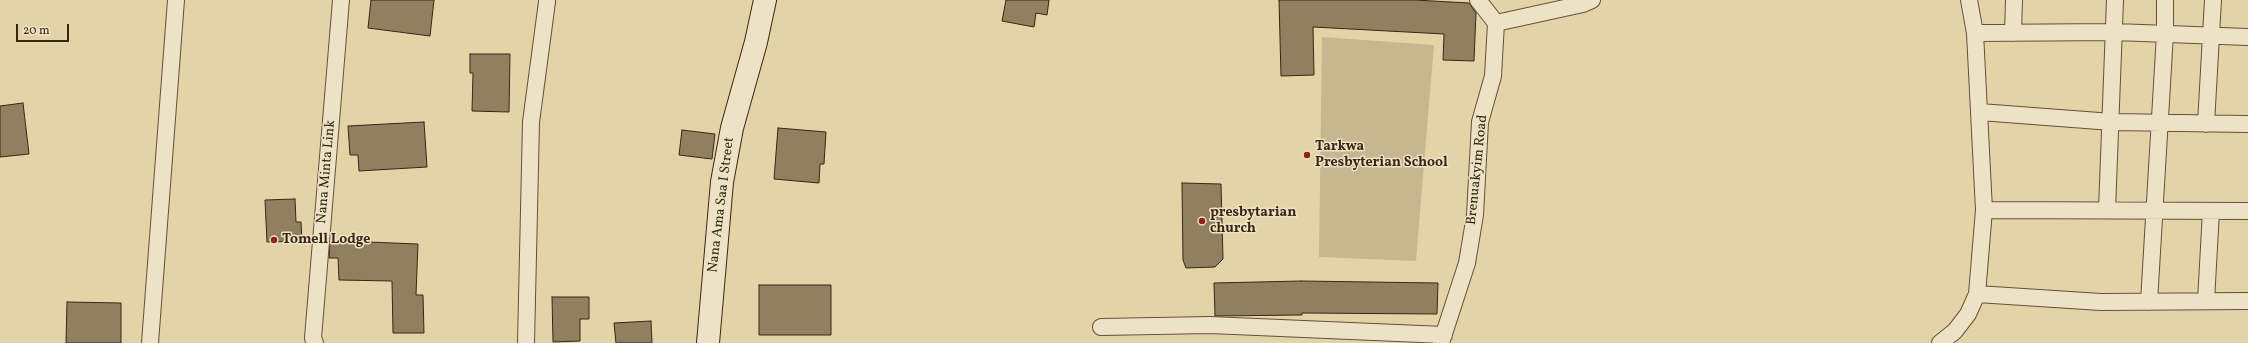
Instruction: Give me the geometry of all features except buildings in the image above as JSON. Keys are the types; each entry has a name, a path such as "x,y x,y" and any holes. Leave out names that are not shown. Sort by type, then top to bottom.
{"street":[{"path":"150,343 176,0"},
{"name":"Nana Minta Link","path":"315,343 313,338 341,0"},
{"name":"Nana Ama Saa I Street","path":"708,343 722,182 732,128 756,42 765,0"},
{"path":"1478,0 1496,23 1583,4 1592,0"},
{"path":"1940,343 1955,331 1964,320 1977,294 1984,210 1975,33 1969,0"},
{"path":"2013,33 2014,0"},
{"path":"2107,210 2112,122 2115,0"},
{"path":"2149,302 2165,34 2165,0"},
{"path":"2206,124 2213,0"},
{"path":"526,343 531,122 547,2"},
{"name":"Brenuakyim Road","path":"1442,339 1467,263 1471,242 1475,215 1480,122 1494,76 1496,23"},
{"path":"1975,33 2115,32 2248,37"},
{"path":"1980,112 2112,122 2248,124"},
{"path":"1984,210 2248,211"},
{"path":"2206,302 2211,211"},
{"path":"1977,294 2067,301 2248,301"},
{"path":"1101,327 1210,325 1442,339"}],"shaded area":[{"path":"1322,37 1434,45 1416,261 1319,257"}],"place":[{"name":"Tarkwa Presbyterian School","path":"1307,155"},
{"name":"presbytarian church","path":"1202,221"},
{"name":"Tomell Lodge","path":"274,240"}]}
